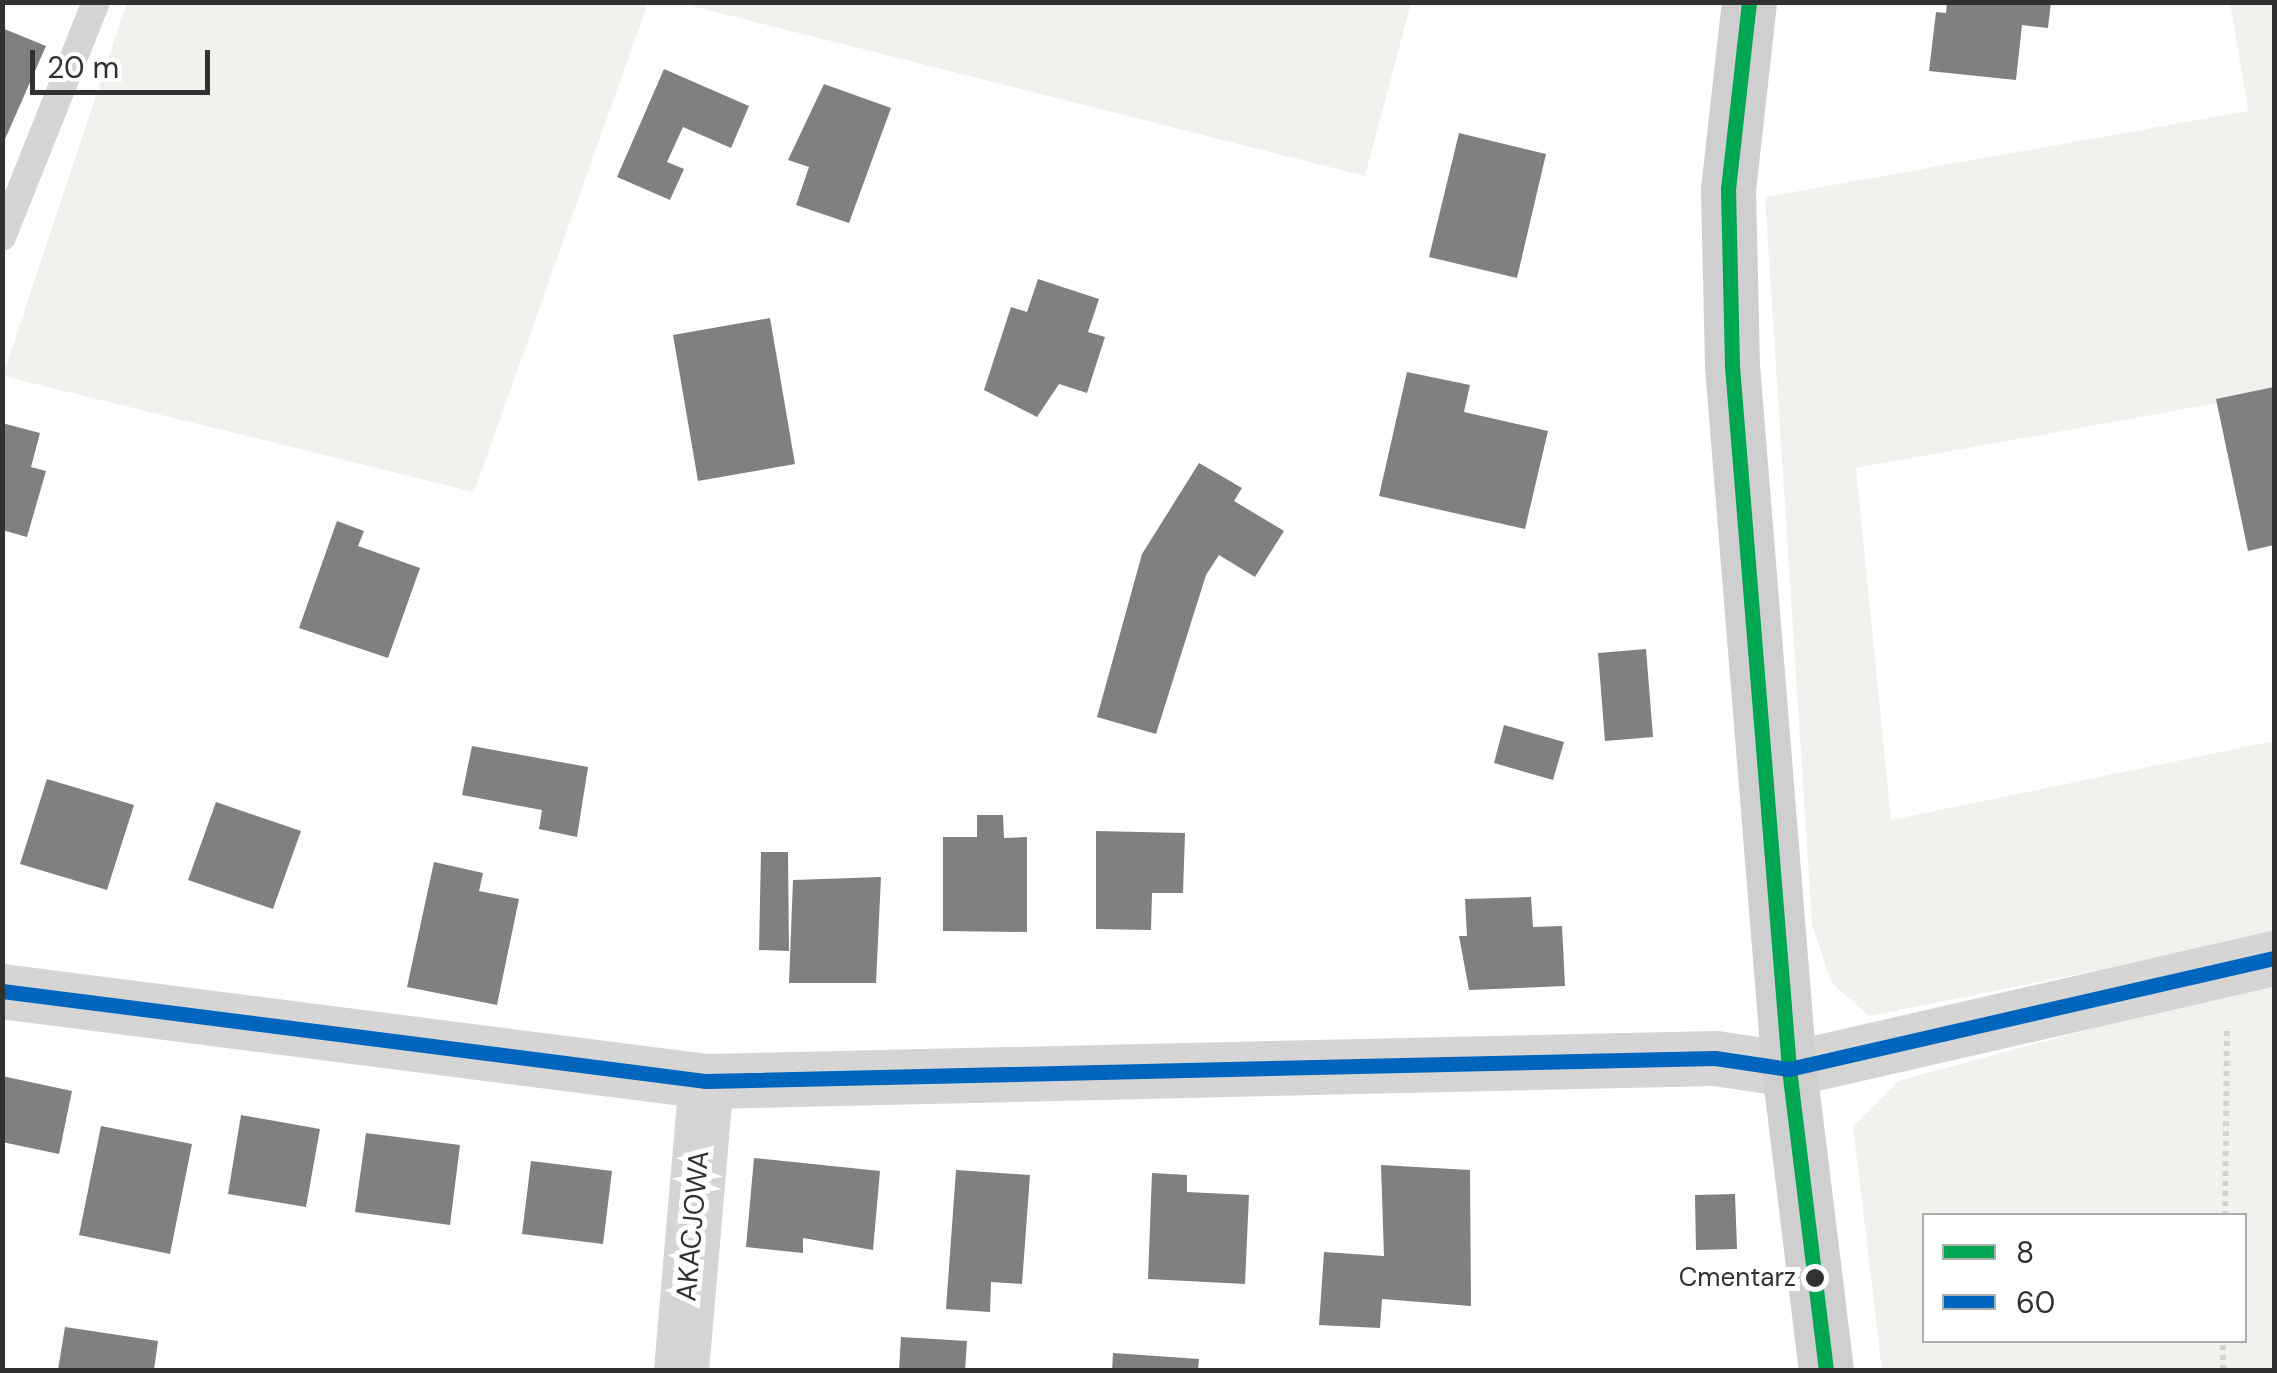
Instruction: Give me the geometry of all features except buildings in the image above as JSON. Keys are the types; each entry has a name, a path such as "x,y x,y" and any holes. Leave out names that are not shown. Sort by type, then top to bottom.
{"street":[{"path":"1749,2 1728,190 1732,366 1810,1062 1826,1370"},
{"path":"2,990 706,1081 1715,1058 1810,1062 2251,962"},
{"name":"AKACJOWA","path":"681,1370 706,1081"}],"lane":[{"path":"2,236 96,2"}],"path":[{"path":"2225,1213 2251,962"},
{"path":"2223,1370 2224,1343"}],"shaded area":[{"path":"127,2 648,3 474,492 3,376"},
{"path":"1411,2 1365,176 680,3"},
{"path":"2230,3 2274,3 2274,393 1856,468 1891,820 2274,741 2274,935 1869,1016 1831,982 1812,924 1765,197 2248,111"},
{"path":"2274,979 2274,1370 1882,1370 1853,1126 1898,1081"}],"transit line":[{"name":"8","path":"1749,2 1728,189 1732,366 1789,1069 1826,1370"},
{"name":"60","path":"2,991 706,1081 1715,1058 1789,1069 2274,958"}],"place":[{"name":"Cmentarz","path":"1815,1278"}]}
